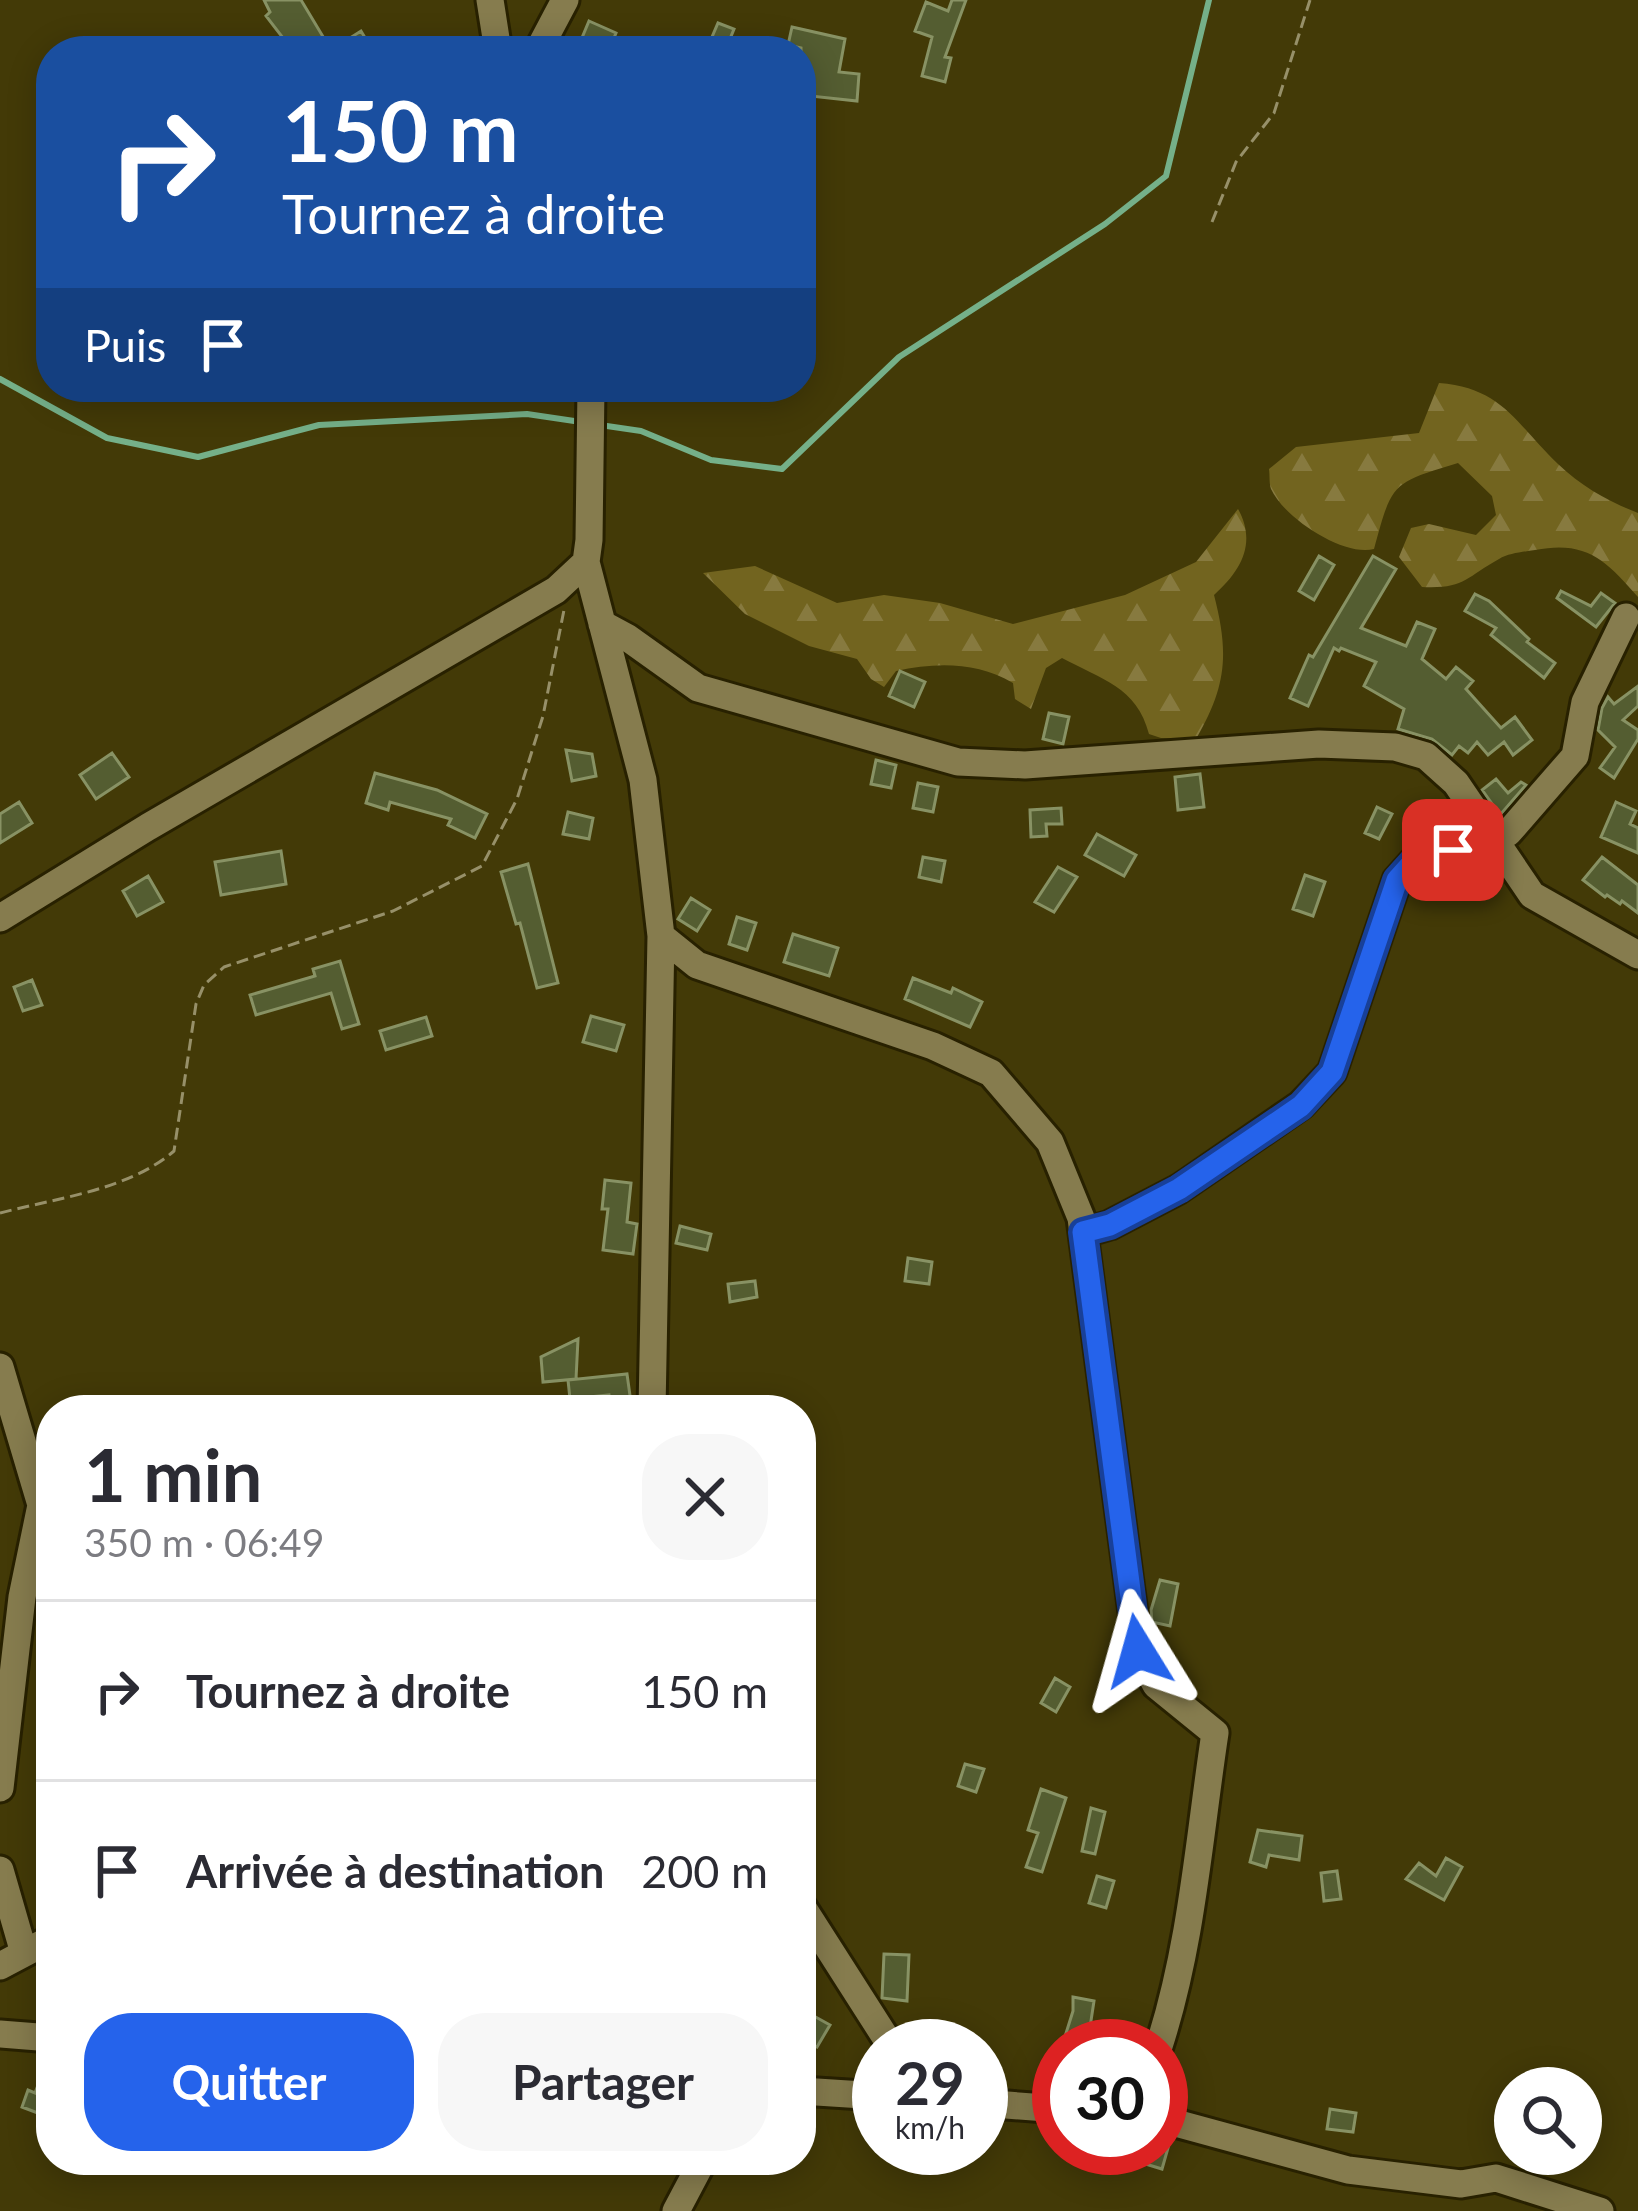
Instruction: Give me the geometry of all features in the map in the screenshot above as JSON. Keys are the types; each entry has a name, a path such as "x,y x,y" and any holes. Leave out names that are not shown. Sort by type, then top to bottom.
{"street":[{"path":"490,0 496,36"},
{"path":"546,36 565,0"},
{"path":"0,918 578,571 589,540 590,402"},
{"path":"578,571 602,624 644,780 661,936 652,1395"},
{"path":"1083,1232 1110,1225 1179,1189 1301,1106 1332,1072 1397,880 1414,861 1508,833 1575,756 1585,702 1626,617"},
{"path":"602,624 698,688 958,762 1025,765 1319,744 1395,747 1426,755 1456,783 1532,895 1638,956"},
{"path":"661,936 698,965 933,1046 991,1072 1051,1142 1083,1232 1138,1651 1156,1685 1215,1733 1192,1880 1190,1931 1168,2019"},
{"path":"0,1367 36,1488"},
{"path":"0,1788 19,1618 36,1531"},
{"path":"0,1870 12,1960"},
{"path":"816,1928 875,2019"},
{"path":"0,2034 36,2037"},
{"path":"816,2092 852,2094"},
{"path":"1188,2126 1348,2170 1461,2184 1496,2178 1600,2211"},
{"path":"676,2211 695,2175"}],"path":[{"path":"1212,222 1236,162 1274,113 1310,0"},
{"path":"0,1214 132,1177 174,1151 196,1004 204,985 224,967 393,911 482,866 524,778 578,571"}],"green space":[{"path":"1439,383 1461,386 1494,400 1576,480 1638,513 1638,597 1605,563 1568,548 1512,554 1456,584 1422,587 1399,557 1411,528 1429,524 1476,535 1496,515 1492,496 1458,463 1398,489 1385,511 1374,549 1347,547 1316,533 1278,500 1271,489 1269,469 1296,447 1419,433"},
{"path":"1238,509 1246,545 1232,576 1214,595 1222,635 1222,669 1214,702 1196,739 1149,734 1126,695 1062,658 1046,668 1031,709 1015,699 1013,683 971,668 942,665 896,671 884,687 871,679 857,659 809,646 745,614 703,573 755,566 837,603 884,595 940,603 1013,624 1125,595 1196,562"}],"building":[{"path":"264,0 301,0 323,36 281,36 266,16 270,12"},
{"path":"952,0 966,0 945,57 951,58 945,82 922,76 932,37 915,31 926,2 948,11"},
{"path":"589,21 616,33 615,36 583,36"},
{"path":"718,23 734,29 731,36 712,36"},
{"path":"792,27 845,39 839,72 859,74 857,101 816,97 816,36 790,36"},
{"path":"1319,556 1334,565 1314,600 1299,591"},
{"path":"1373,556 1396,569 1361,628 1406,646 1417,622 1435,629 1422,659 1446,679 1456,667 1473,681 1466,689 1501,728 1515,717 1532,740 1513,755 1504,742 1488,755 1477,742 1468,753 1459,746 1452,755 1432,739 1398,729 1404,709 1364,686 1376,662 1341,648 1334,648 1308,706 1290,698 1309,655 1313,657"},
{"path":"1561,591 1591,606 1601,593 1615,603 1596,627 1557,598"},
{"path":"1475,594 1489,601 1527,642 1555,663 1544,678 1491,635 1496,628 1465,611"},
{"path":"900,671 925,682 914,707 889,696"},
{"path":"1638,686 1638,706 1623,720 1638,730 1638,739 1614,778 1600,768 1615,747 1598,730 1602,708 1608,697 1614,704"},
{"path":"1049,713 1069,717 1063,744 1043,739"},
{"path":"566,750 592,754 596,776 572,781"},
{"path":"112,753 129,777 96,799 80,775"},
{"path":"876,760 896,765 891,788 871,784"},
{"path":"375,773 437,790 487,814 475,838 448,825 451,819 390,802 388,810 366,803"},
{"path":"1200,774 1204,807 1178,810 1175,777"},
{"path":"1496,779 1508,793 1521,782 1526,785 1500,815 1482,790"},
{"path":"918,783 938,787 933,812 913,808"},
{"path":"19,802 32,823 0,843 0,814"},
{"path":"1616,802 1636,811 1630,824 1638,828 1638,853 1601,837"},
{"path":"1377,807 1392,814 1379,839 1365,833"},
{"path":"1061,808 1062,824 1046,824 1047,836 1031,837 1030,810"},
{"path":"1432,811 1454,823 1449,832 1437,836 1422,827"},
{"path":"568,812 593,818 589,839 563,834"},
{"path":"1097,834 1136,855 1124,876 1085,855"},
{"path":"281,851 286,884 221,895 215,862"},
{"path":"923,857 945,861 941,882 919,877"},
{"path":"1602,857 1638,885 1638,913 1583,880"},
{"path":"528,864 558,983 537,988 501,872"},
{"path":"1058,867 1077,877 1054,912 1035,902"},
{"path":"1305,875 1325,882 1313,916 1293,909"},
{"path":"148,876 163,902 137,916 123,891"},
{"path":"691,898 710,910 697,931 678,919"},
{"path":"737,917 756,923 747,950 729,944"},
{"path":"793,934 838,948 829,976 784,962"},
{"path":"340,961 359,1024 342,1029 331,993 256,1015 250,995 315,976 313,969"},
{"path":"913,978 951,993 953,988 982,1002 970,1027 905,999"},
{"path":"32,980 42,1005 23,1011 14,987"},
{"path":"591,1016 624,1025 616,1051 583,1042"},
{"path":"426,1017 432,1036 386,1050 380,1031"},
{"path":"605,1180 631,1183 627,1222 637,1224 633,1254 603,1250 608,1209 602,1209"},
{"path":"680,1226 711,1234 707,1250 676,1243"},
{"path":"908,1258 932,1262 929,1284 905,1281"},
{"path":"755,1281 757,1297 730,1302 728,1284"},
{"path":"578,1339 576,1379 543,1382 541,1357"},
{"path":"627,1374 630,1395 570,1395 568,1380"},
{"path":"1160,1580 1178,1584 1170,1626 1152,1622"},
{"path":"1055,1678 1070,1687 1056,1712 1041,1703"},
{"path":"965,1764 984,1769 976,1792 958,1786"},
{"path":"1041,1789 1066,1798 1042,1872 1026,1867 1038,1833 1028,1830"},
{"path":"1091,1808 1105,1812 1095,1854 1082,1851"},
{"path":"1258,1830 1302,1836 1299,1860 1269,1855 1266,1867 1250,1862"},
{"path":"1446,1858 1462,1867 1444,1900 1406,1879 1419,1863 1436,1876"},
{"path":"1337,1871 1341,1899 1324,1901 1321,1873"},
{"path":"1097,1876 1114,1881 1106,1908 1089,1903"},
{"path":"884,1954 909,1955 907,2001 882,1998"},
{"path":"1073,1997 1094,2001 1091,2019 1070,2019"},
{"path":"816,2017 830,2025 816,2046"},
{"path":"28,2090 35,2093 36,2112 22,2107"},
{"path":"1330,2109 1356,2113 1353,2132 1327,2129"}],"waterway":[{"path":"600,425 641,431 711,460 782,469 899,357 1105,224 1166,176 1209,0"},
{"path":"0,379 36,399"},
{"path":"42,402 107,438 198,457 319,425 527,414 581,422"}],"route":[{"path":"1138,1651 1083,1232 1110,1225 1179,1189 1301,1106 1332,1072 1397,880 1414,861 1453,850"}]}
